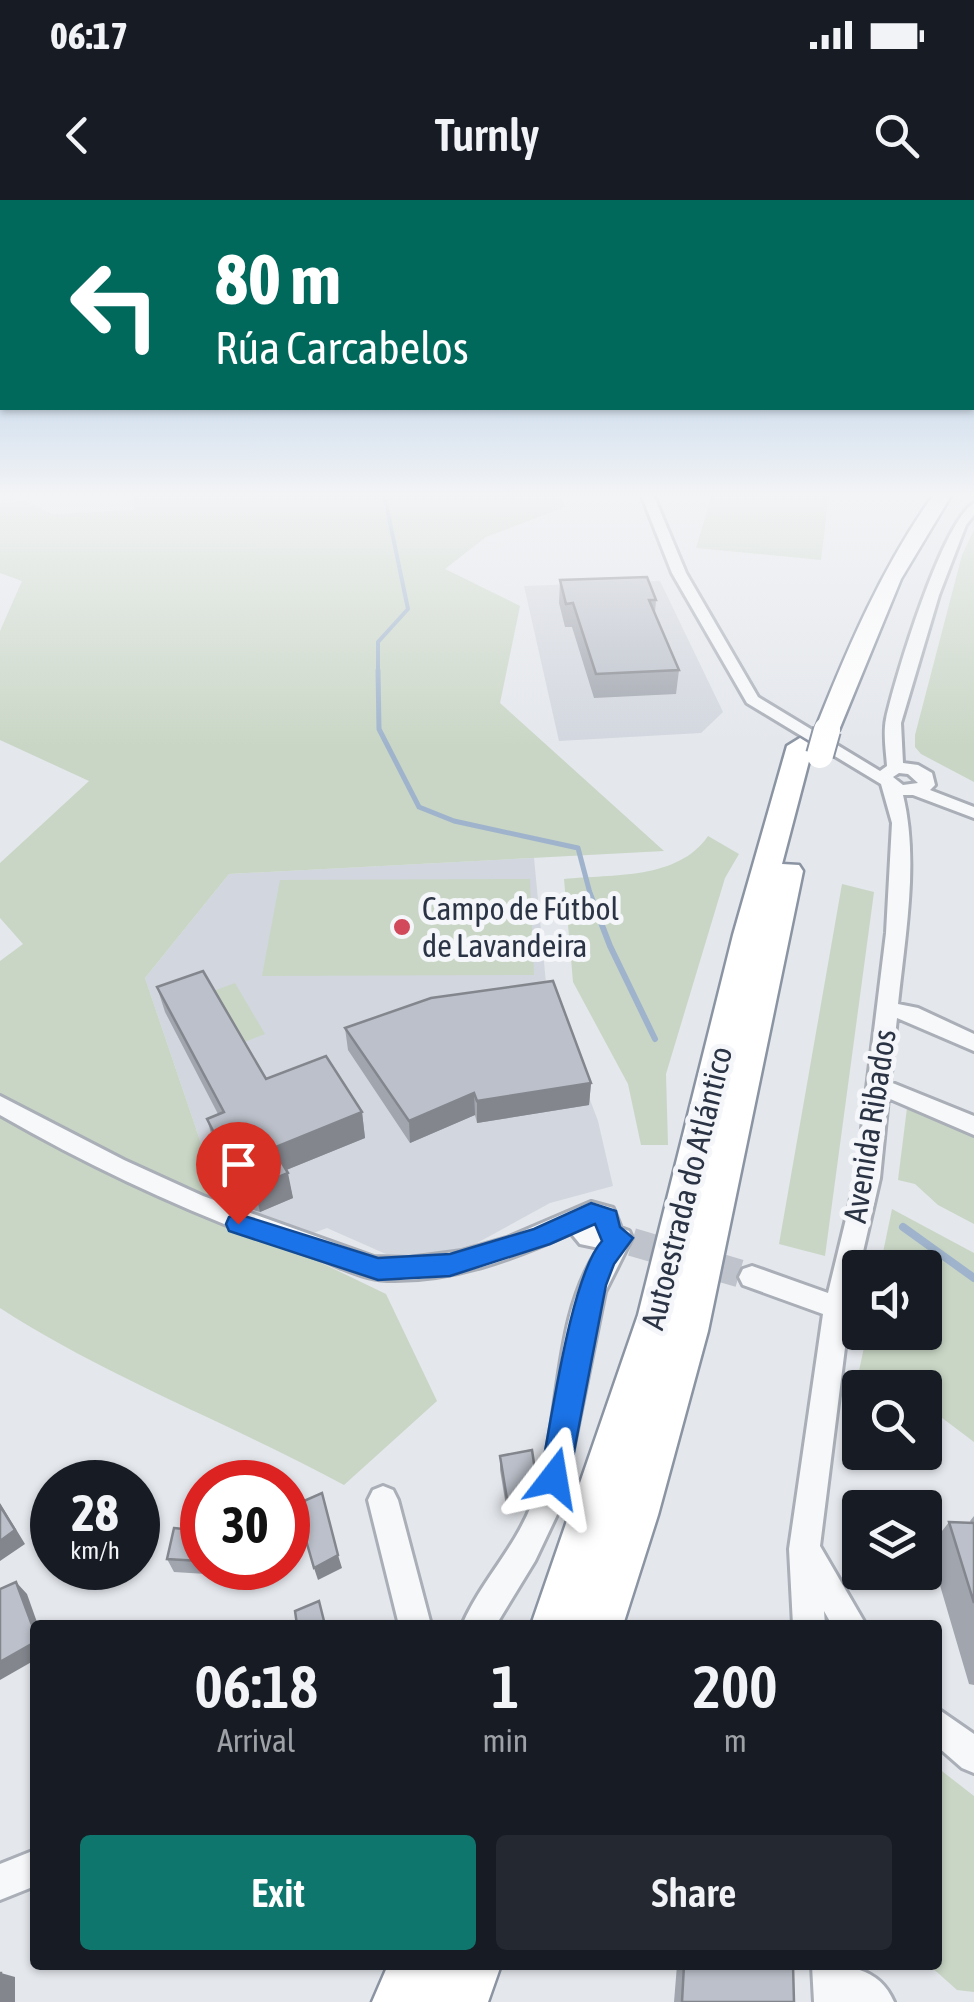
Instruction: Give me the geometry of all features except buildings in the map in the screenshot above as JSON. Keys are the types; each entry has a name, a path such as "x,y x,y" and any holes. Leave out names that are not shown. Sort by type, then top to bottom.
{"highway":[{"path":"851,610 868,578"},
{"name":"Autoestrada do Atlántico","path":"558,1620 658,1315 748,935 819,740 889,578"},
{"name":"Autoestrada do Atlántico","path":"600,1620 635,1515 687,1331 819,740 831,657"},
{"path":"402,2002 417,1970"},
{"path":"458,2002 470,1970"}],"street":[{"path":"682,578 752,700 790,726 970,809"},
{"path":"904,779 893,723 938,578"},
{"path":"819,740 870,746 893,723"},
{"name":"Avenida Ribados","path":"900,862 911,822 904,779"},
{"name":"Avenida Ribados","path":"808,1620 804,1549 836,1308 868,1178 880,1088 904,779"},
{"path":"911,822 927,808 970,809"},
{"path":"888,1009 912,1013 974,1042"},
{"path":"880,1088 898,1092 974,1126"},
{"path":"0,1104 176,1198 271,1237 378,1269 450,1265 541,1237 606,1233 603,1258 592,1285 563,1448 546,1507 481,1620"},
{"path":"752,1278 836,1308"},
{"path":"383,1500 414,1620"},
{"path":"804,1549 847,1620"},
{"path":"942,1729 974,1756"},
{"path":"0,1882 30,1870"},
{"path":"832,1980 875,2002"}],"shaded area":[{"path":"660,581 723,712 701,733 559,741 524,586"},
{"path":"534,858 546,983 598,1121 613,1186 550,1203 455,1255 404,1262 327,1228 308,1235 226,1217 145,978 229,874"}],"green space":[{"path":"14,578 463,578 520,606 500,703 664,851 229,874 145,978 226,1217 386,1294 437,1401 344,1485 310,1467 310,1460 297,1460 126,1378 0,1308 0,961 23,944 0,918 0,863 89,781 0,740 0,631 22,581"},
{"path":"956,578 974,578 974,782 921,754 915,747"},
{"path":"708,836 739,854 725,878 666,1074 668,1145 641,1145 628,1084 573,982 564,879 662,868 680,861"},
{"name":"Campo de Fútbol de Lavandeira","path":"530,879 534,975 262,976 280,880"},
{"path":"842,884 874,892 825,1256 779,1244"},
{"path":"235,983 265,1034 237,1045 208,993"},
{"path":"908,1100 974,1132 974,1224 938,1205 915,1184 898,1180"},
{"path":"892,1209 974,1253 974,1442 942,1418 942,1370 859,1370 863,1350 942,1350 942,1250 884,1250"},
{"path":"942,1771 974,1796 974,1992 957,1990 935,1970 942,1970"}],"waterway":[{"path":"378,670 378,642 408,609 402,578"},
{"path":"378,670 379,729 419,807 454,821 578,848 591,896"},
{"path":"591,896 655,1039"},
{"path":"903,1227 974,1278"}],"tunnel":[{"path":"632,1242 752,1277"}],"place":[{"name":"Campo de Fútbol de Lavandeira","path":"402,927"}],"route":[{"path":"238,1224 378,1269 450,1265 541,1237 591,1213 607,1218 608,1232 620,1238 603,1258 592,1285 563,1448 554,1478"}]}
